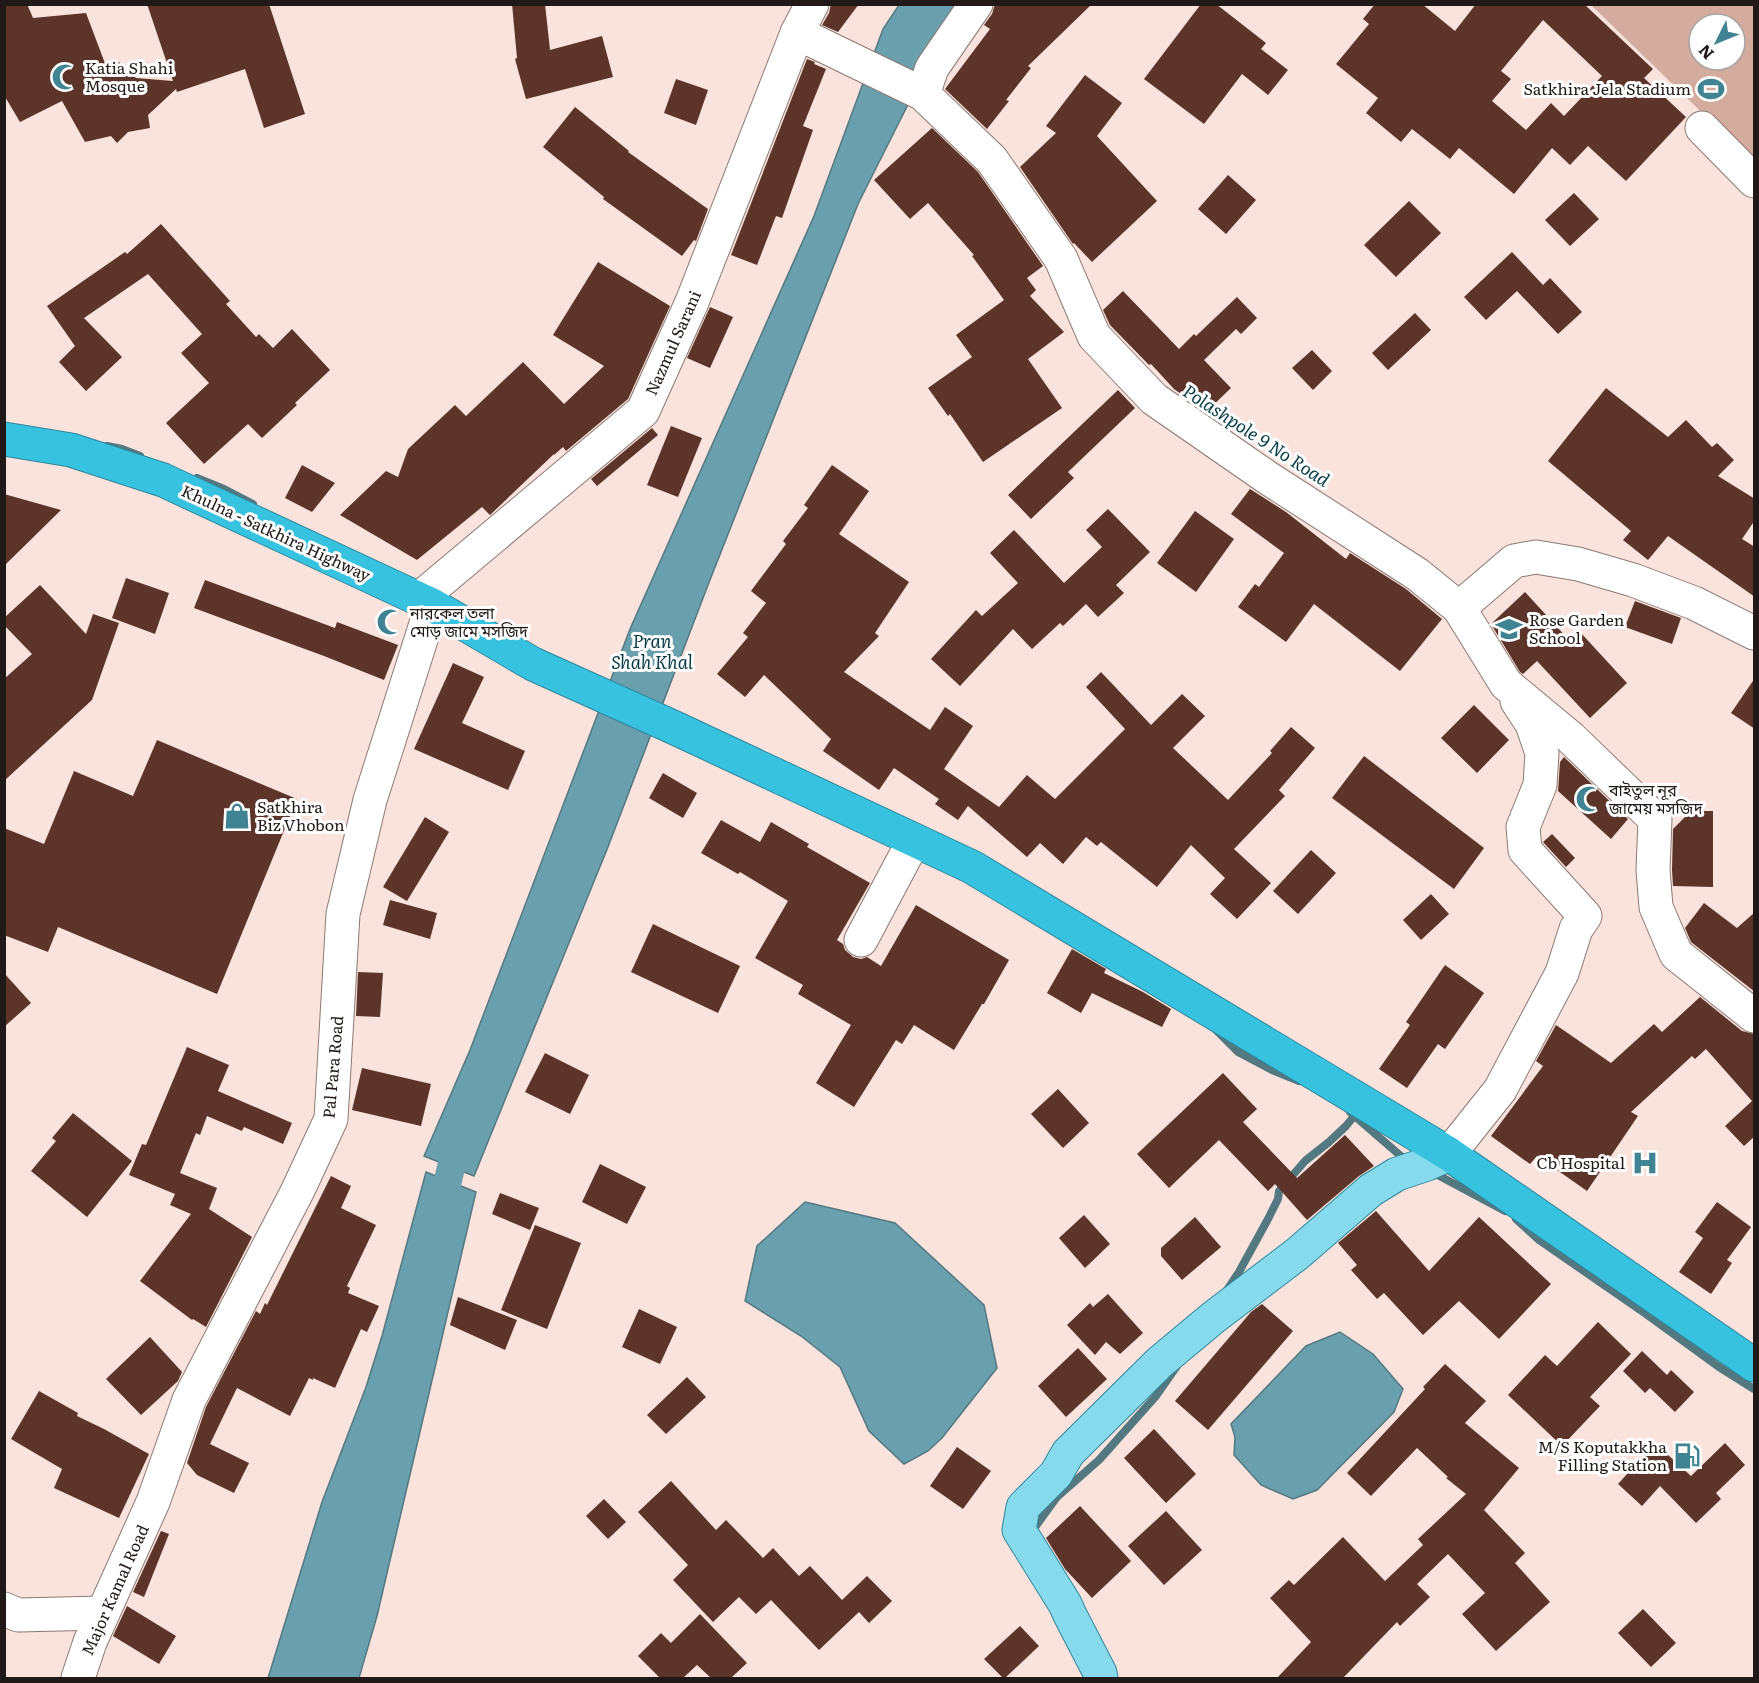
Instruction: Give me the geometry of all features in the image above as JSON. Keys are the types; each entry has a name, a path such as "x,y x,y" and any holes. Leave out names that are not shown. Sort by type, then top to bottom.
{"highway":[{"name":"Khulna - Satkhira Highway","path":"4,439 71,450 163,480 426,602 533,664 972,867 1449,1154 1755,1365"}],"main road":[{"path":"1101,1678 1065,1604 1019,1530 1023,1506 1056,1473 1068,1453 1160,1362 1214,1317 1297,1254 1371,1190 1396,1174 1449,1154"}],"street":[{"name":"Nazmul Sarani","path":"426,602 643,411 692,302 797,33 812,4"},
{"path":"923,94 932,68 976,4"},
{"path":"797,33 923,94 992,160 1061,259 1094,336 1155,399 1268,478 1417,574 1459,608 1532,724 1542,753 1540,784 1523,827 1525,850 1585,916 1576,929 1562,973 1500,1090 1449,1154"},
{"path":"1702,128 1755,181"},
{"path":"1459,608 1514,561 1536,557 1578,564 1634,580 1694,603 1755,633"},
{"name":"Pal Para Road","path":"153,1502 189,1400 298,1190 331,1119 343,914 370,800 426,602"},
{"path":"1506,684 1571,738 1655,819 1653,870 1656,907 1676,954 1755,1016"},
{"path":"861,940 914,840"},
{"name":"Major Kamal Road","path":"78,1678 90,1641 153,1502"},
{"path":"4,1609 18,1615 103,1613"}],"shaded area":[{"name":"Satkhira Jela Stadium","path":"1591,5 1754,5 1754,163"}],"water":[{"name":"Pran Shah Khal","path":"899,5 958,5 858,204 608,847 474,1176 424,1156 470,1050 630,629 814,216 883,29"},
{"path":"426,1172 476,1192 377,1616 359,1678 268,1678 322,1502 366,1387 382,1336"},
{"path":"805,1202 895,1223 984,1305 997,1368 942,1438 928,1451 904,1464 869,1431 840,1367 801,1336 745,1301 757,1246"},
{"path":"1340,1332 1373,1354 1403,1389 1394,1412 1317,1490 1293,1499 1261,1485 1234,1455 1235,1437 1231,1424 1306,1346"}],"building":[{"path":"4,4 27,4 33,18 86,13 109,74 119,62 136,78 173,81 147,4 269,4 305,114 264,128 245,69 177,92 176,89 148,115 150,128 128,132 117,143 111,136 85,142 62,101 20,122 4,95"},
{"path":"512,4 545,4 550,50 602,36 613,77 526,99 515,59 517,58"},
{"path":"831,4 859,4 838,32 822,25"},
{"path":"995,4 1092,4 1028,66 1031,68 987,129 945,89 990,29 984,25 992,14"},
{"path":"1201,4 1216,4 1266,43 1261,49 1288,70 1268,95 1242,74 1204,124 1144,79"},
{"path":"1375,4 1422,4 1455,31 1476,4 1584,4 1653,69 1644,78 1686,117 1626,181 1588,146 1570,165 1552,148 1514,194 1459,148 1450,159 1412,129 1401,142 1366,113 1378,98 1336,64 1369,24 1363,19","holes":["1543,20 1602,76 1564,116 1551,103 1526,130 1492,101 1511,79 1501,71"]},
{"path":"807,59 826,69 803,126 813,130 782,218 776,216 757,265 731,255"},
{"path":"1085,75 1122,103 1097,136 1157,201 1092,262 1073,244 1020,167 1056,133 1046,126"},
{"path":"676,79 708,90 696,125 664,113"},
{"path":"575,107 628,152 708,209 696,241 694,240 682,256 603,199 604,197 543,147"},
{"path":"932,128 978,172 1043,266 1027,278 1036,290 1030,296 1064,332 1028,359 1062,408 983,462 950,414 948,416 928,388 972,357 956,335 1004,300 972,256 974,255 928,203 910,219 874,180"},
{"path":"1228,175 1256,200 1226,234 1198,209"},
{"path":"1574,193 1599,219 1570,246 1545,220"},
{"path":"1409,201 1441,233 1396,277 1364,245"},
{"path":"161,224 230,301 226,304 256,337 259,334 273,348 292,329 330,370 262,438 248,424 204,464 166,423 209,383 181,353 202,334 148,274 84,318 122,357 86,391 59,362 75,346 47,306 125,252 127,254"},
{"path":"1512,252 1543,285 1550,278 1582,312 1558,334 1517,291 1486,320 1464,297"},
{"path":"598,262 670,306 628,399 566,451 563,447 554,454 490,515 482,507 417,560 340,515 386,471 398,477 408,449 455,405 466,416 523,362 564,404 604,366 553,335"},
{"path":"1123,291 1179,349 1237,297 1257,318 1241,334 1236,329 1204,360 1231,388 1206,412 1174,389 1110,325 1103,310"},
{"path":"710,307 733,317 710,368 687,358"},
{"path":"1415,313 1431,330 1388,370 1372,353"},
{"path":"1312,350 1332,371 1313,390 1292,368"},
{"path":"1606,388 1668,437 1686,420 1712,447 1717,443 1734,460 1718,476 1755,499 1755,520 1742,539 1755,547 1755,597 1668,536 1648,560 1623,540 1631,531 1548,461"},
{"path":"1118,390 1135,408 1068,472 1074,478 1031,519 1008,495"},
{"path":"671,426 702,438 678,497 647,485"},
{"path":"652,428 658,435 597,486 591,479"},
{"path":"302,465 335,483 312,512 285,498"},
{"path":"832,465 869,491 839,534 909,582 875,633 879,636 844,672 930,730 945,707 973,726 944,769 999,807 1027,775 1055,799 1125,729 1086,687 1101,672 1151,725 1182,694 1205,716 1173,748 1228,800 1272,753 1270,751 1291,727 1315,748 1279,790 1285,796 1234,849 1271,883 1237,919 1210,894 1225,878 1191,845 1157,887 1101,842 1097,846 1086,837 1063,864 1040,843 1027,857 968,806 958,820 935,804 939,799 894,768 879,790 823,751 831,739 764,675 745,697 717,674 748,637 743,633 766,603 751,591 786,544 783,541 808,508 804,505"},
{"path":"1250,489 1286,512 1346,559 1350,553 1406,589 1442,619 1400,671 1314,604 1286,642 1238,607 1255,584 1259,587 1284,553 1231,514"},
{"path":"4,494 61,510 4,566"},
{"path":"1108,509 1150,552 1116,585 1124,593 1098,617 1086,604 1063,626 1060,623 1032,649 1013,629 960,686 931,659 976,610 982,616 1018,583 990,553 1014,530 1064,583 1102,547 1086,530"},
{"path":"1195,511 1234,539 1196,592 1157,563"},
{"path":"126,578 169,593 155,634 112,618"},
{"path":"205,580 335,628 337,622 398,645 384,680 194,608"},
{"path":"40,585 86,634 93,614 119,623 92,700 4,781 4,679 32,654 4,625 4,618"},
{"path":"1525,592 1570,641 1580,632 1627,683 1590,718 1537,661 1523,674 1520,672 1491,624"},
{"path":"1635,601 1681,618 1672,644 1625,627"},
{"path":"453,663 484,677 462,723 525,751 508,790 414,749"},
{"path":"1755,678 1755,729 1731,713"},
{"path":"1474,705 1509,740 1477,773 1441,738"},
{"path":"157,740 297,799 217,994 58,927 48,952 4,935 4,828 44,844 74,771 133,796"},
{"path":"1364,756 1484,848 1454,889 1332,798"},
{"path":"1564,757 1628,819 1611,839 1558,791 1560,762"},
{"path":"663,773 697,793 683,818 649,798"},
{"path":"1691,811 1713,811 1713,887 1673,886 1673,829"},
{"path":"425,817 449,832 407,901 383,887"},
{"path":"721,820 760,842 771,822 809,844 807,847 870,883 837,940 853,957 861,959 867,957 881,966 916,905 1009,960 954,1050 914,1025 902,1044 896,1040 854,1107 816,1083 851,1025 798,994 803,985 755,958 788,901 740,872 738,874 701,853"},
{"path":"1552,834 1575,858 1566,867 1543,842"},
{"path":"1311,850 1336,873 1298,914 1273,891"},
{"path":"1431,894 1449,914 1421,940 1403,920"},
{"path":"390,900 437,913 430,939 383,925"},
{"path":"1704,903 1737,928 1755,912 1755,992 1691,942 1685,928"},
{"path":"653,924 740,966 718,1013 631,972"},
{"path":"1072,949 1106,969 1104,973 1171,1009 1162,1027 1092,993 1081,1013 1047,993"},
{"path":"1445,965 1484,993 1445,1049 1438,1044 1407,1088 1379,1069 1410,1025 1406,1022"},
{"path":"358,972 383,973 380,1017 356,1016"},
{"path":"4,973 31,1003 4,1027"},
{"path":"1700,997 1742,1031 1755,1034 1755,1136 1744,1146 1725,1126 1752,1101 1706,1049 1695,1059 1692,1056 1631,1112 1638,1116 1587,1191 1537,1156 1530,1164 1491,1136 1543,1066 1536,1061 1556,1025 1611,1063 1654,1024 1662,1032"},
{"path":"187,1047 229,1065 218,1091 292,1123 283,1144 244,1127 242,1131 207,1116 200,1135 196,1133 180,1173 217,1188 209,1209 252,1237 206,1327 192,1320 140,1281 191,1214 170,1205 175,1194 129,1175 142,1144 146,1145"},
{"path":"545,1053 589,1075 570,1114 525,1092"},
{"path":"362,1068 431,1084 421,1126 352,1110"},
{"path":"1223,1073 1257,1109 1243,1122 1297,1178 1345,1135 1374,1166 1307,1220 1275,1184 1268,1191 1219,1140 1169,1188 1137,1154"},
{"path":"1058,1089 1089,1123 1063,1148 1031,1114"},
{"path":"73,1113 132,1161 87,1217 31,1171 56,1141 52,1138"},
{"path":"600,1164 646,1187 627,1224 582,1202"},
{"path":"331,1176 351,1186 341,1208 376,1225 347,1286 350,1288 348,1293 379,1306 367,1332 361,1329 335,1388 309,1378 290,1416 237,1388 210,1444 249,1463 234,1493 197,1475 187,1463 206,1407 256,1311 260,1314 265,1303 267,1305"},
{"path":"500,1193 539,1208 530,1230 492,1214"},
{"path":"1717,1202 1751,1227 1727,1260 1732,1263 1711,1294 1679,1272 1703,1238 1695,1232"},
{"path":"1376,1211 1429,1271 1479,1217 1551,1284 1499,1339 1459,1301 1423,1335 1384,1293 1377,1299 1351,1270 1357,1265 1338,1243"},
{"path":"1084,1215 1110,1244 1085,1268 1059,1238"},
{"path":"1195,1217 1221,1247 1182,1280 1161,1256 1161,1248"},
{"path":"535,1225 581,1243 547,1329 501,1310"},
{"path":"1108,1294 1143,1333 1120,1354 1106,1342 1095,1355 1067,1325 1090,1303 1093,1307"},
{"path":"458,1297 517,1320 505,1350 450,1325"},
{"path":"1262,1304 1293,1331 1208,1430 1175,1401 1251,1312"},
{"path":"639,1309 677,1327 660,1364 622,1347"},
{"path":"1598,1322 1631,1354 1590,1397 1600,1406 1562,1446 1508,1395 1545,1355 1557,1366"},
{"path":"150,1337 182,1372 178,1381 141,1415 106,1379"},
{"path":"1078,1348 1107,1379 1066,1417 1038,1386"},
{"path":"1642,1351 1667,1375 1671,1370 1694,1392 1675,1412 1650,1388 1645,1393 1623,1371"},
{"path":"1445,1364 1486,1401 1465,1423 1519,1468 1484,1510 1525,1553 1515,1563 1550,1602 1496,1651 1462,1614 1485,1593 1448,1554 1417,1584 1430,1597 1400,1626 1397,1622 1343,1678 1277,1678 1311,1642 1270,1598 1289,1580 1294,1585 1343,1537 1385,1581 1423,1545 1418,1539 1466,1494 1446,1478 1448,1477 1417,1448 1371,1496 1347,1473 1425,1389 1423,1387"},
{"path":"687,1377 706,1397 666,1434 647,1415"},
{"path":"39,1391 78,1413 77,1416 149,1454 119,1518 54,1488 62,1469 11,1439"},
{"path":"1154,1429 1196,1474 1166,1503 1124,1458"},
{"path":"1655,1443 1691,1476 1725,1443 1745,1465 1716,1493 1721,1499 1696,1523 1660,1486 1642,1506 1618,1484"},
{"path":"957,1447 991,1471 963,1509 930,1486"},
{"path":"671,1481 716,1530 726,1520 763,1558 773,1548 799,1576 810,1566 842,1600 867,1576 892,1601 869,1623 859,1612 819,1650 771,1600 756,1614 739,1597 713,1622 673,1580 688,1565 638,1512"},
{"path":"604,1499 626,1522 608,1539 586,1516"},
{"path":"1080,1506 1131,1561 1092,1598 1065,1569 1046,1538"},
{"path":"1166,1511 1202,1550 1164,1585 1128,1546"},
{"path":"161,1531 169,1534 144,1597 133,1592"},
{"path":"127,1606 176,1636 159,1664 113,1636"},
{"path":"1643,1609 1676,1643 1651,1667 1618,1633"},
{"path":"700,1614 747,1663 731,1678 711,1678 697,1665 683,1678 660,1678 638,1656 661,1633 671,1643"},
{"path":"1020,1626 1039,1646 1003,1678 984,1659"}],"waterway":[{"path":"107,446 140,456"},
{"path":"197,478 253,504"},
{"path":"1216,1030 1238,1052 1299,1081"},
{"path":"1350,1112 1402,1157 1410,1160"},
{"path":"1227,1290 1268,1219 1278,1199 1279,1191 1305,1161 1329,1142 1355,1115"},
{"path":"439,1218 454,1155 463,1130"},
{"path":"1432,1172 1505,1211"},
{"path":"1516,1219 1539,1240 1719,1367 1754,1389"},
{"path":"1030,1534 1057,1497 1099,1460 1156,1396 1177,1366"}],"place":[{"name":"Katia Shahi Mosque","path":"65,77"},
{"name":"Satkhira Jela Stadium","path":"1711,89"},
{"name":"নারকেল তলা মোড় জামে মসজিদ","path":"390,622"},
{"name":"Rose Garden School","path":"1509,629"},
{"name":"বাইতুল নূর জামেয় মসজিদ","path":"1589,799"},
{"name":"Satkhira Biz Vhobon","path":"237,816"},
{"name":"Cb Hospital","path":"1645,1163"},
{"name":"M/S Koputakkha Filling Station","path":"1687,1456"}],"water label":[{"name":"Polashpole 9 No Road","path":"1256,436"}]}
